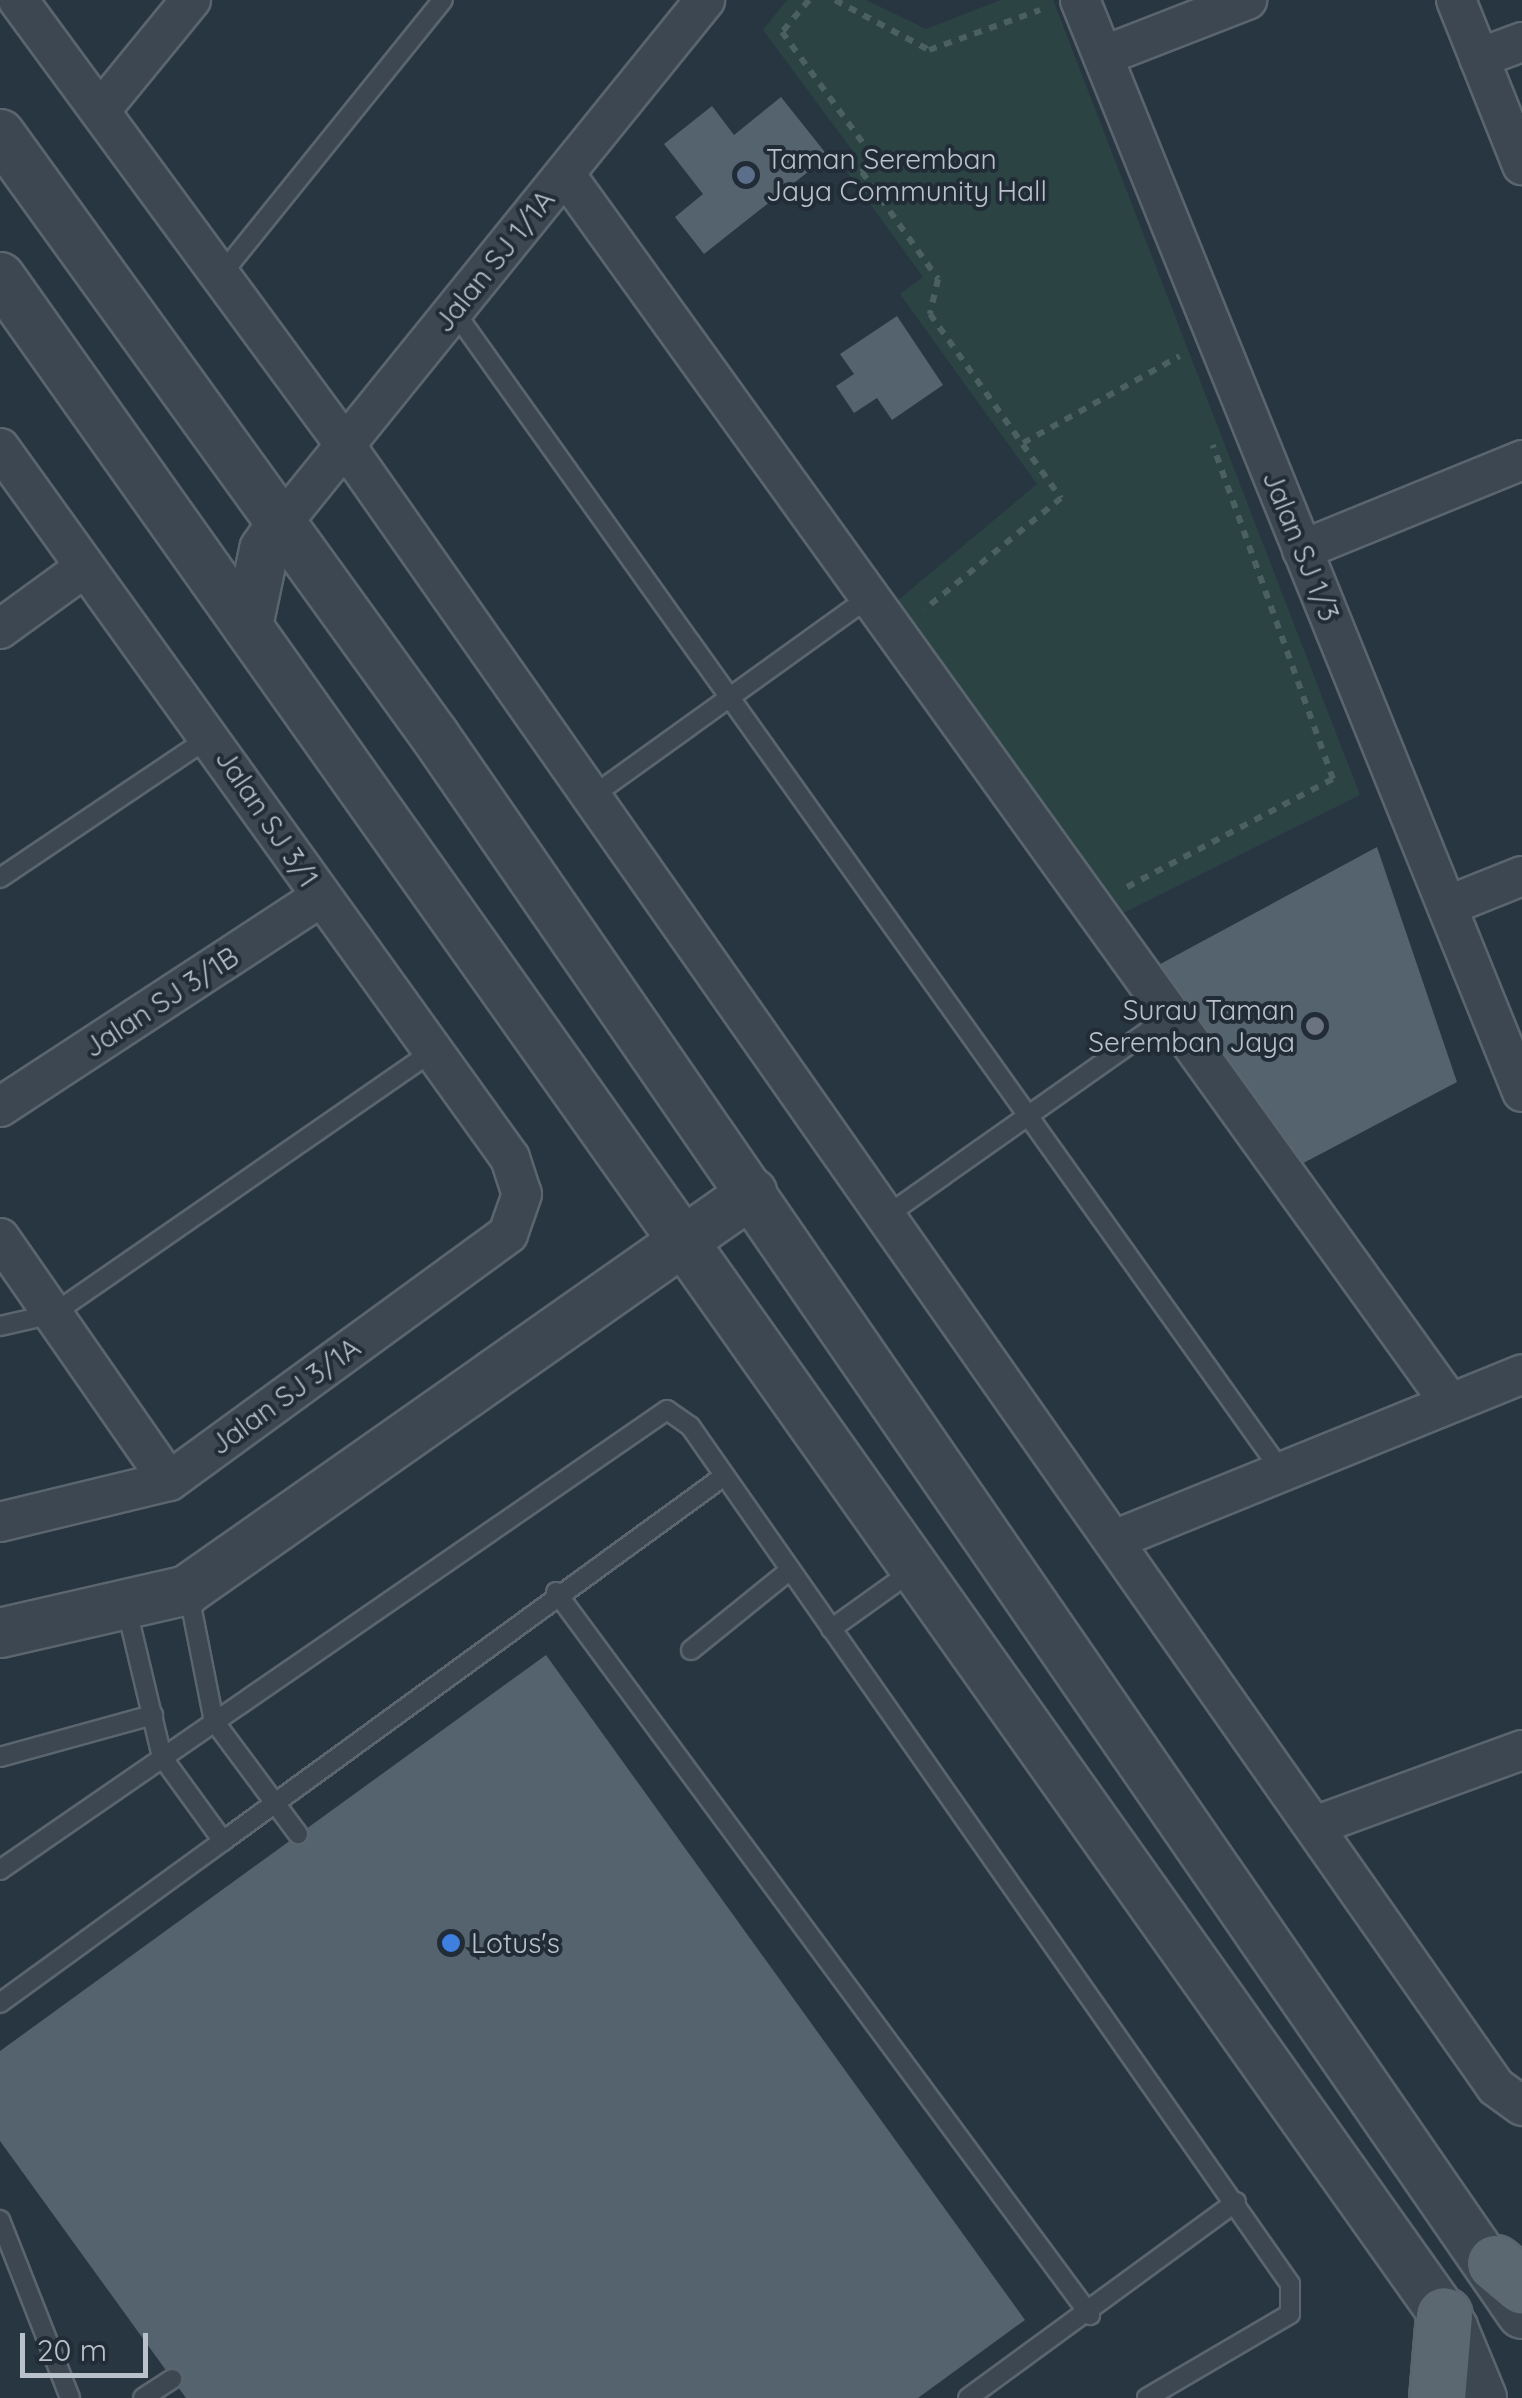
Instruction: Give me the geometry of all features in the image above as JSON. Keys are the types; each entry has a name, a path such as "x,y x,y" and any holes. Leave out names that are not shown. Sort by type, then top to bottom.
{"main road":[{"path":"1436,2398 1444,2315"}],"street":[{"path":"18,0 344,446 1114,1540 1320,1824 1496,2087 1522,2106"},
{"path":"100,111 191,0"},
{"name":"Jalan SJ 1/1A","path":"282,522 705,0"},
{"name":"Jalan SJ 1/3","path":"1080,0 1522,1092"},
{"path":"1103,56 1247,0"},
{"path":"1456,0 1522,165"},
{"path":"1480,58 1522,42"},
{"path":"0,134 282,522 1508,2275 1522,2314"},
{"path":"564,174 1450,1403"},
{"path":"0,277 1444,2315 1482,2398"},
{"name":"Jalan SJ 3/1","path":"0,448 84,568 211,736 430,1052 510,1158 522,1194"},
{"path":"1302,550 1522,460"},
{"path":"248,626 264,550 282,522"},
{"path":"0,629 84,568"},
{"path":"1447,906 1522,876"},
{"name":"Jalan SJ 3/1B","path":"0,1107 322,898"},
{"path":"0,1633 188,1590 752,1193"},
{"name":"Jalan SJ 3/1A","path":"0,1522 169,1481 508,1234 522,1194"},
{"path":"0,1238 169,1481"},
{"path":"1114,1540 1522,1374"},
{"path":"1320,1824 1522,1750"}],"lane":[{"path":"220,276 443,0"},
{"path":"454,311 1282,1472"},
{"path":"591,796 869,596"},
{"path":"0,878 211,736"},
{"path":"886,1216 1170,1016"},
{"path":"0,1326 53,1314 430,1052"},
{"path":"0,1870 667,1410 690,1426 1290,2284 1290,2314 1147,2398"},
{"path":"0,2003 556,1592 724,1476"},
{"path":"832,1628 915,1568"},
{"path":"691,1650 790,1570"},
{"path":"188,1590 214,1722 298,1834"},
{"path":"556,1592 1090,2315"},
{"path":"126,1606 162,1757 223,1841"},
{"path":"0,1757 153,1715"},
{"path":"968,2398 1090,2315 1236,2202"},
{"path":"0,2220 70,2398"},
{"path":"143,2398 172,2379"}],"path":[{"path":"808,0 782,32 873,158 862,172 938,279 930,314 1061,498 920,612 932,628"},
{"path":"834,0 929,50 1039,7 1046,25"},
{"path":"1173,337 1187,374"},
{"path":"1022,443 1180,356"},
{"path":"1108,876 1119,892 1333,779 1207,429"}],"green space":[{"path":"787,0 866,0 926,29 1001,0 1053,0 1360,795 1111,919 890,607 1037,484 900,294 923,277 847,172 858,158 763,30"}],"building":[{"name":"Taman Seremban Jaya Community Hall","path":"781,97 828,156 704,254 675,217 703,194 664,144 712,106 734,135"},
{"path":"897,316 943,385 892,420 877,398 854,413 836,386 854,374 840,354"},
{"name":"Surau Taman Seremban Jaya","path":"1377,847 1457,1082 1294,1168 1151,969"},
{"name":"Lotus's","path":"546,1655 1025,2320 918,2398 186,2398 0,2141 0,2051"}],"place":[{"name":"Taman Seremban Jaya Community Hall","path":"746,175"},
{"name":"Surau Taman Seremban Jaya","path":"1315,1026"},
{"name":"Lotus's","path":"451,1943"}]}
